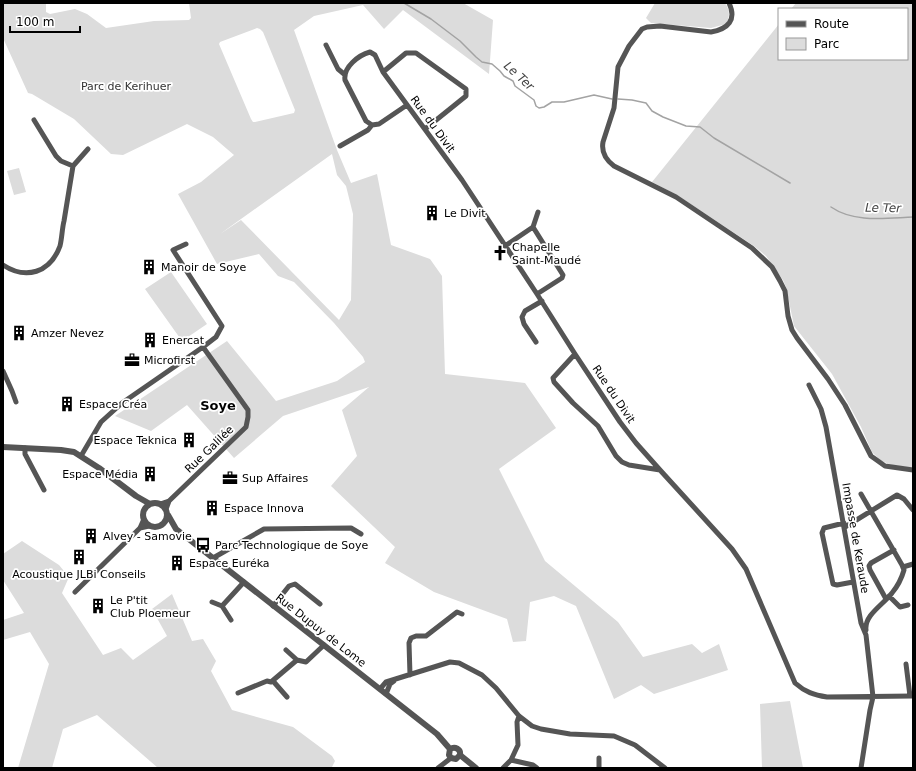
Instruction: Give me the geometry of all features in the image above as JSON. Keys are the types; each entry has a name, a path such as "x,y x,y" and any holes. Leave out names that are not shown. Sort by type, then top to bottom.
{"street":[{"path":"728,3 732,13 730,22 728,25 719,30 711,32 654,26 642,30 635,38 618,68 614,108 602,147 604,154 608,161 614,166 682,201 752,248 772,267 785,291 788,316 796,338 828,379 845,405 868,451 880,463 890,468 913,470"},
{"path":"326,45 338,69 344,74 345,80 366,121 372,125 379,124 407,105"},
{"name":"Rue du Divit","path":"344,74 347,68 364,53 370,52 375,55 383,72 462,180 620,422 636,443 740,559 749,576 795,683 802,689 814,695 842,698 912,696"},
{"path":"383,72 406,53 416,54 466,89 466,96 425,129"},
{"path":"34,120 60,161 73,166"},
{"path":"340,146 368,130 372,125"},
{"path":"3,265 11,270 25,274 36,272 52,261 60,245 73,166 88,149"},
{"path":"505,246 533,227 538,212"},
{"path":"533,227 563,274 561,279 537,294"},
{"path":"81,456 101,422 122,403 216,338 222,326 173,250 186,244"},
{"path":"536,342 524,324 522,317 525,311 542,301"},
{"name":"Rue Galilée","path":"160,504 169,501 246,427 248,410 202,347"},
{"path":"575,354 553,378 554,382 573,403 598,426 616,456 622,462 629,465 660,470"},
{"path":"3,371 16,402"},
{"name":"Impasse de Keraude","path":"809,385 821,409 826,427 853,582 861,623 866,635 873,697 862,768"},
{"path":"3,447 74,452 99,468 136,496 150,504"},
{"path":"25,448 25,454 44,490"},
{"path":"861,494 903,567 903,574 888,598 867,620 865,627 866,635"},
{"path":"853,582 837,585 833,584 822,533 824,528 844,525 897,495 904,499 913,510"},
{"path":"74,592 140,528 144,519 144,510 136,496"},
{"name":"Rue Galilée","path":"167,512 169,501"},
{"path":"140,528 162,525 167,512 157,502 150,504 144,510"},
{"name":"Rue Dupuy de Lome","path":"167,512 176,529"},
{"path":"144,519 149,526"},
{"name":"Rue Dupuy de Lome","path":"162,525 176,529 437,734 450,749 457,748 460,751 460,755 476,768"},
{"path":"213,558 264,529 351,528 361,534"},
{"path":"894,550 872,563 869,566 870,570 888,598 900,607 908,605"},
{"path":"903,567 913,564"},
{"path":"222,606 244,582"},
{"path":"273,606 289,586 294,584 320,604"},
{"path":"212,602 222,606 231,620"},
{"path":"410,675 409,643 411,638 416,636 426,636 457,612 462,614"},
{"path":"286,650 297,660 306,662 324,645"},
{"path":"238,693 267,681 273,681 297,660"},
{"path":"380,689 386,682 450,662 459,663 482,675 496,688 519,716 532,726 570,734 614,736 635,745 665,768"},
{"path":"906,664 912,696"},
{"path":"386,694 390,684 395,680"},
{"path":"273,681 287,697"},
{"path":"503,768 511,760 518,745 517,722 519,716"},
{"path":"450,749 448,753 451,758"},
{"path":"438,768 451,758 456,759 460,755"},
{"path":"599,758 599,768"},
{"path":"511,760 533,765 537,768"}],"green space":[{"name":"Parc de Kerihuer","path":"3,3 46,3 46,12 50,14 75,9 87,14 106,28 154,21 189,20 191,18 189,3 463,3 493,20 489,74 403,10 384,29 363,5 314,16 294,30 337,150 351,183 377,174 391,245 430,259 442,276 445,374 525,383 556,428 499,469 545,561 618,622 643,657 692,644 702,653 719,644 728,670 654,694 641,685 614,699 576,606 554,596 530,602 526,641 513,642 507,619 434,592 385,563 395,547 331,486 357,456 342,410 369,387 283,416 234,458 187,405 151,431 115,416 227,341 276,401 337,381 365,362 363,357 334,323 294,282 278,276 259,254 217,264 178,194 201,182 234,155 213,137 187,124 123,155 111,154 74,119 28,93 3,38","holes":["257,28 263,32 295,110 294,113 253,122 219,44 220,42","332,154 337,175 346,186 353,214 351,300 339,320 241,220 220,234"]},
{"path":"655,3 725,3 729,11 729,16 726,24 711,28 651,23 646,18"},
{"path":"796,3 913,3 913,468 892,465 881,461 872,452 861,427 832,374 794,326 786,287 783,280 766,256 754,246 677,195 652,182 778,25 778,60 908,60 908,8 792,8"},
{"path":"19,168 26,192 14,195 7,171"},
{"path":"171,272 207,324 182,341 145,289"},
{"path":"22,541 59,565 69,577 62,593 103,655 121,648 133,660 167,636 152,609 172,594 192,641 203,639 216,661 211,671 232,710 293,727 332,756 335,761 332,767 158,768 97,715 63,729 52,768 18,768 49,664 30,632 3,640 3,620 24,613 3,580 3,554"},
{"path":"790,701 803,768 762,768 760,704"}],"waterway":[{"name":"Le Ter","path":"404,3 431,19 460,41 482,62 492,64 504,76 513,81 515,86 534,100 536,106 539,108 552,102 564,102 594,95 612,99"},
{"name":"Le Ter","path":"618,99 646,103 652,111 663,117 686,126 700,127 714,138 790,183"},
{"name":"Le Ter","path":"831,207 840,212 860,217 913,217"}],"place":[{"name":"Le Divit","path":"432,213"},
{"name":"Chapelle Saint-Maudé","path":"500,253"},
{"name":"Manoir de Soye","path":"149,267"},
{"name":"Amzer Nevez","path":"19,333"},
{"name":"Enercat","path":"150,340"},
{"name":"Microfirst","path":"132,360"},
{"name":"Espace Créa","path":"67,404"},
{"name":"Espace Teknica","path":"189,440"},
{"name":"Espace Média","path":"150,474"},
{"name":"Sup Affaires","path":"230,478"},
{"name":"Espace Innova","path":"212,508"},
{"name":"Alvey - Samovie","path":"91,536"},
{"name":"Parc Technologique de Soye","path":"203,545"},
{"name":"Acoustique JLBi Conseils","path":"79,557"},
{"name":"Espace Euréka","path":"177,563"},
{"name":"Le P'tit Club Ploemeur","path":"98,606"}],"district":[{"name":"Soye","path":"218,405"}]}
